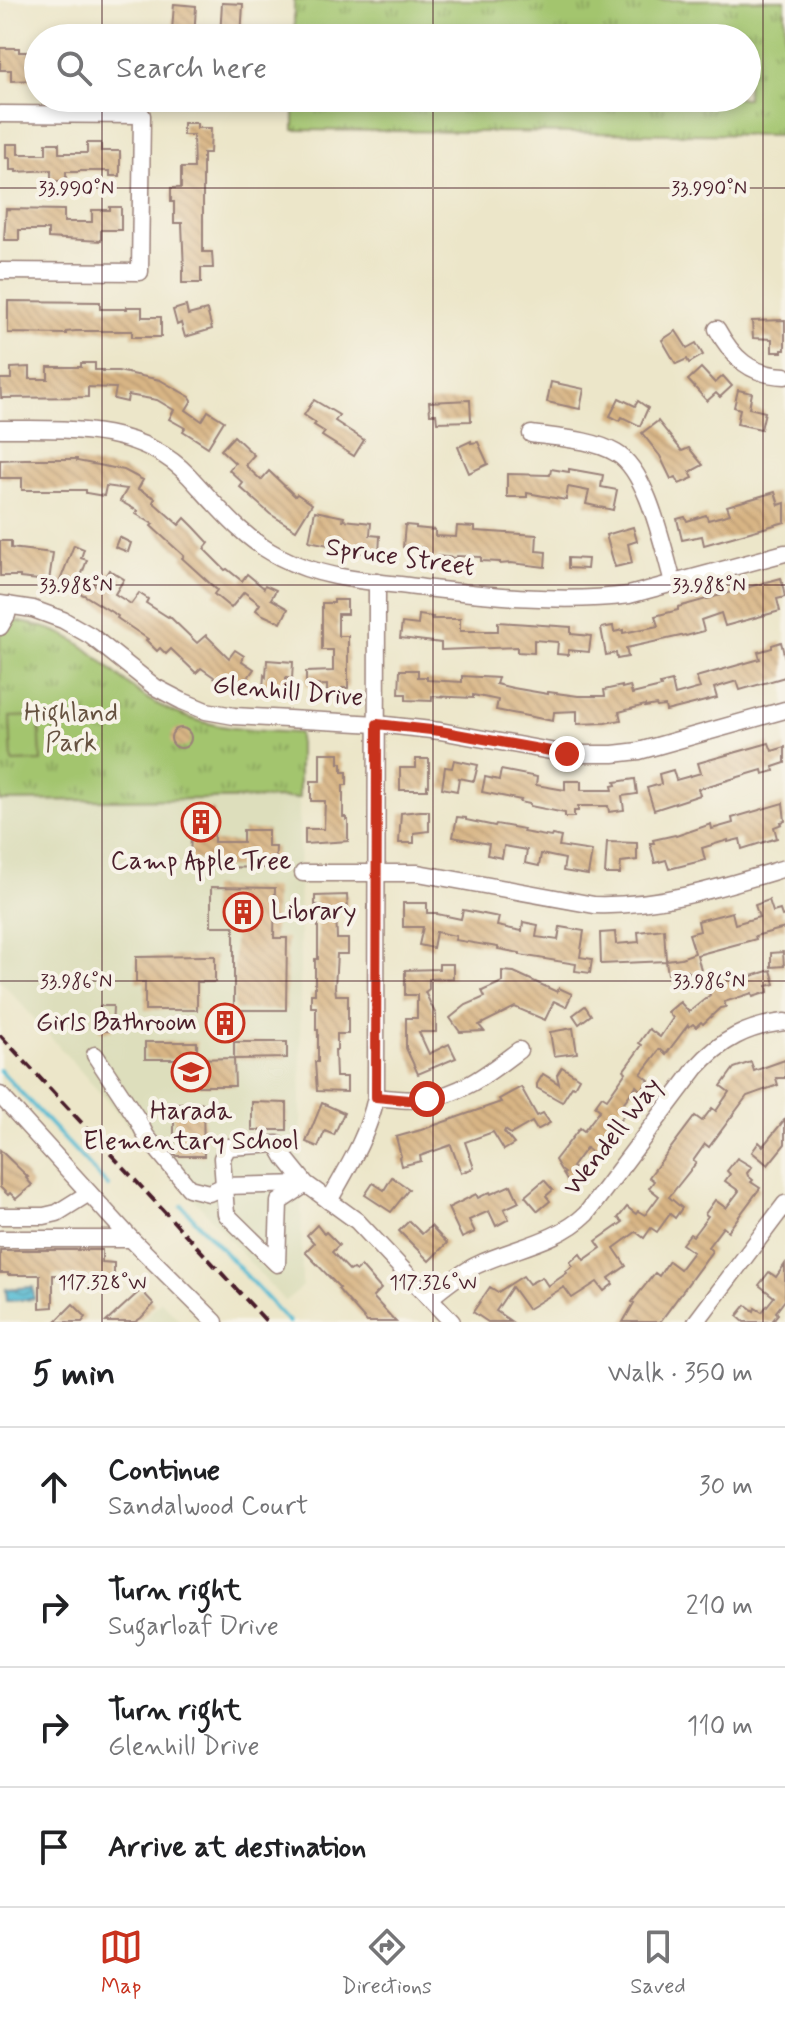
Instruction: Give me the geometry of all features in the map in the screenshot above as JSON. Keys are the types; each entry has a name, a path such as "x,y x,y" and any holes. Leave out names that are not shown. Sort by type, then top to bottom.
{"street":[{"path":"0,114 142,115 140,272 0,271"},
{"path":"717,329 739,360 763,373 785,376"},
{"name":"Spruce Street","path":"0,429 89,430 132,441 175,464 234,525 261,547 289,562 336,577 474,593 583,599 629,595 785,553"},
{"path":"531,434 584,442 602,447 626,460 643,486 673,582"},
{"path":"329,1201 360,1147 376,1097 377,582"},
{"path":"0,627 7,615 5,604"},
{"name":"Glenhill Drive","path":"5,604 33,609 63,620 91,636 155,687 206,711 234,716 377,724 452,733 567,754 613,754 639,751 785,710"},
{"path":"303,873 418,873 594,905 636,905 664,901 785,868"},
{"name":"Wendell Way","path":"430,1298 465,1270 557,1235 575,1225 710,1053 758,1026 785,1022"},
{"path":"376,1097 408,1100 446,1095 488,1073 519,1050"},
{"path":"95,1055 146,1136 189,1188 209,1193 224,1186 306,1184"},
{"path":"0,1095 131,1239 215,1322"},
{"path":"306,1184 279,1202 277,1264 226,1214 222,1158 228,1147 277,1144 306,1184 366,1230 452,1322"},
{"path":"0,1216 57,1213 89,1193"},
{"path":"696,1322 779,1225 785,1204"},
{"path":"0,1239 131,1239"}],"shaded area":[{"name":"Harada Elementary School","path":"299,798 302,1286 285,1302 0,980 0,801"},
{"path":"161,1301 181,1322 140,1322"}],"green space":[{"path":"294,0 785,0 785,135 294,130 294,112 761,112 761,24 294,24"},
{"name":"Highland Park","path":"0,618 40,626 68,637 144,697 173,712 225,727 299,733 299,798 0,801"},
{"path":"39,716 41,761 12,762 10,717"}],"water":[{"path":"33,1287 34,1299 7,1301 6,1289"}],"building":[{"path":"222,3 243,4 242,24 221,24"},
{"path":"174,4 196,6 195,24 173,24"},
{"path":"0,48 19,48 19,52 24,52 24,81 11,81 11,70 0,70"},
{"path":"183,123 197,123 197,128 211,128 210,153 203,153 203,252 212,252 213,268 201,268 201,283 182,283 182,223 174,223 174,202 171,202 171,188 181,188 181,168 194,168 193,135 183,135"},
{"path":"46,143 59,143 59,153 87,153 87,143 101,143 101,151 120,151 120,176 110,176 110,171 79,171 66,172 66,181 51,181 51,170 10,170 6,144 18,144 18,154 46,154"},
{"path":"110,207 121,207 121,230 101,230 101,241 48,238 48,230 19,230 19,240 4,240 6,209 64,210 64,222 92,222 92,210 110,210"},
{"path":"8,301 100,302 100,309 142,307 142,317 161,317 161,337 132,337 132,331 8,333"},
{"path":"186,306 188,315 207,310 212,329 185,337 181,323 177,325 173,310"},
{"path":"785,320 785,350 782,352 772,352 772,339 753,338 752,321"},
{"path":"676,331 687,348 696,343 703,355 689,363 687,359 676,364 662,340"},
{"path":"81,363 95,363 95,370 118,371 160,380 190,397 192,400 186,410 202,421 208,411 224,421 208,447 169,419 174,410 157,400 128,395 127,402 114,399 116,388 88,387 88,397 1,398 0,379 11,379 11,368 30,367 30,379 48,379 48,367 81,367"},
{"path":"701,368 715,383 723,376 732,386 720,397 716,393 707,401 688,380"},
{"path":"551,382 584,389 580,409 547,402"},
{"path":"738,390 752,393 749,408 765,412 761,429 737,424 740,409 734,407"},
{"path":"619,398 635,406 638,401 648,408 640,426 622,417 620,421 610,416"},
{"path":"314,400 339,415 335,421 364,440 354,456 322,436 325,432 304,415"},
{"path":"470,400 471,421 437,422 436,414 430,414 429,402"},
{"path":"658,421 682,451 689,448 703,465 690,472 693,478 679,484 676,477 671,479 660,456 642,433"},
{"path":"234,436 254,455 245,465 261,480 269,471 295,496 297,494 312,504 296,530 270,514 240,487 243,483 229,470 235,463 221,450"},
{"path":"471,441 478,442 488,464 469,473 458,447"},
{"path":"77,459 124,470 143,480 138,489 155,498 153,502 179,525 185,518 209,543 204,549 225,570 242,581 247,574 264,588 265,585 276,590 271,599 288,609 281,623 256,610 260,604 244,592 231,608 214,594 217,590 182,558 184,556 151,526 153,524 120,501 127,489 106,486 104,496 86,493 86,490 22,490 22,478 0,478 0,460"},
{"path":"551,469 603,475 601,487 617,490 613,510 586,504 589,491 568,487 566,500 527,493 527,497 507,497 507,474 550,475"},
{"path":"775,492 779,505 785,503 785,522 704,545 702,536 682,540 677,519 685,517 687,521 706,515 708,520 730,514 727,506"},
{"path":"315,511 344,517 343,520 371,523 370,535 380,536 379,554 348,552 348,549 309,541"},
{"path":"405,525 435,530 435,536 456,537 457,526 475,527 475,531 537,535 536,551 546,552 545,567 500,564 481,561 481,557 423,558 424,548 403,547"},
{"path":"633,527 637,541 628,544 632,563 615,567 606,535"},
{"path":"119,537 131,543 128,552 115,547"},
{"path":"0,541 11,541 11,548 53,553 49,581 0,576"},
{"path":"74,545 84,549 81,558 87,560 80,579 99,587 109,570 124,579 115,594 131,604 139,593 148,599 146,603 169,616 197,643 206,635 229,658 235,650 244,656 242,661 254,669 244,683 238,678 231,689 201,668 196,673 171,649 166,654 160,648 157,651 148,639 118,616 84,595 58,586"},
{"path":"568,558 588,559 587,569 568,568"},
{"path":"781,578 785,597 777,599 780,611 725,626 721,613 701,620 704,631 626,648 628,657 617,659 616,653 606,655 601,628 613,626 614,632 623,630 623,633 658,626 655,616 678,610 678,607"},
{"path":"334,600 347,600 347,614 338,614 338,636 348,636 348,688 342,688 342,698 327,698 327,685 306,686 306,672 333,671 333,650 322,650 322,603 334,603"},
{"path":"419,615 432,619 460,619 460,631 498,631 498,622 571,627 571,634 591,636 589,652 569,650 568,655 557,654 558,642 534,640 534,653 517,652 517,647 441,650 441,643 400,638 402,623 418,625"},
{"path":"781,642 785,677 740,690 737,681 714,688 717,698 666,711 665,706 645,705 619,712 621,720 605,723 577,724 577,711 554,712 553,721 496,710 498,700 473,695 473,698 432,696 432,701 406,700 406,694 399,694 400,670 418,670 418,677 427,677 427,680 462,682 462,676 498,678 496,684 513,688 578,696 605,696 604,690 622,686 630,686 632,694 672,681 675,695 700,688 696,677 760,659 758,652"},
{"path":"267,660 293,662 292,679 286,678 286,691 263,689"},
{"path":"177,728 185,728 191,738 185,748 177,748 171,742 171,734"},
{"path":"769,743 772,751 785,747 785,763 773,767 774,771 763,774 762,770 698,789 700,795 654,810 647,788 661,784 659,774 673,770 676,780 701,773 698,763"},
{"path":"320,753 339,753 342,772 347,772 347,785 343,785 343,817 348,820 348,841 305,844 305,829 324,829 325,801 311,801 311,781 320,781"},
{"path":"416,759 429,759 427,790 400,790 400,768 416,768"},
{"path":"454,760 478,765 474,781 459,778 457,791 442,788 445,767 452,768"},
{"path":"501,770 537,777 536,785 565,790 565,781 581,781 581,790 613,790 615,782 635,779 637,794 622,796 624,810 609,812 608,806 578,806 574,817 565,817 565,813 482,792 485,777 499,780"},
{"path":"783,803 785,821 774,827 777,838 742,849 740,839 728,840 702,848 705,860 669,869 666,860 655,863 650,843 654,843 653,840 711,824 712,829 733,823 732,818"},
{"path":"188,809 214,809 214,842 243,842 243,830 268,830 268,847 276,847 275,868 204,867 204,860 190,860"},
{"path":"429,811 429,831 414,833 414,843 399,843 401,813"},
{"path":"457,817 561,837 559,846 592,851 588,875 563,871 565,859 541,854 539,866 525,863 527,850 504,846 502,858 487,855 489,844 453,837"},
{"path":"607,842 637,843 637,860 621,862 620,874 605,874"},
{"path":"211,887 275,888 274,938 287,938 286,1010 234,1010 234,926 211,926"},
{"path":"347,895 348,910 336,910 337,939 348,939 348,954 337,954 335,987 336,995 348,995 348,1034 337,1034 335,1050 336,1077 347,1077 347,1092 317,1091 315,1062 318,1062 318,1030 316,1007 311,1007 311,994 315,994 315,959 318,959 318,905 315,905 315,896"},
{"path":"769,900 773,912 780,910 782,916 785,915 785,928 697,955 701,970 668,974 666,961 601,964 600,933 615,932 616,944 639,942 638,932 664,929 666,960 681,958 695,953 689,934 700,931 698,921 732,912 735,924 759,917 755,905"},
{"path":"403,903 427,903 427,913 461,919 463,910 499,917 497,926 522,931 523,922 538,925 536,937 558,940 560,927 584,931 580,957 592,959 590,973 575,971 576,964 520,955 498,947 455,940 456,936 436,932 433,948 419,945 423,927 403,927"},
{"path":"783,952 784,966 771,967 771,953"},
{"path":"215,956 215,982 197,982 197,1010 145,1010 145,982 136,982 136,957"},
{"path":"439,964 453,964 453,978 429,979 429,989 425,992 436,1015 436,1032 419,1032 429,1054 449,1044 456,1058 418,1074 406,1048 406,1018 417,1018 417,995 405,995 405,970 439,969"},
{"path":"771,970 775,984 767,986 768,992 753,997 752,993 724,1002 726,1007 720,1008 703,1024 701,1022 696,1027 688,1025 666,1054 660,1049 641,1074 649,1080 641,1091 636,1086 619,1109 625,1113 618,1123 614,1119 597,1141 602,1145 595,1155 586,1148 572,1167 581,1174 571,1187 555,1160 580,1128 584,1131 600,1110 595,1106 602,1096 607,1099 626,1072 624,1070 649,1029 660,1037 673,1018 668,1012 680,1002 689,1012 710,995 706,983 736,973 738,980"},
{"path":"502,971 514,972 557,992 559,988 572,994 566,1007 554,1001 545,1020 515,1007 479,1025 484,1031 460,1032 450,1018 466,1005 485,997 482,991 502,982"},
{"path":"100,1006 113,1006 112,1031 99,1031"},
{"path":"585,1006 591,1015 579,1024 573,1015"},
{"path":"573,1028 577,1053 554,1056 550,1032"},
{"path":"145,1042 197,1042 197,1059 145,1059"},
{"path":"234,1042 287,1042 287,1058 234,1059 235,1086 198,1086 197,1059 234,1058"},
{"path":"785,1060 785,1078 776,1078 778,1085 747,1096 709,1147 705,1144 693,1161 696,1163 669,1197 682,1208 675,1218 670,1214 657,1232 651,1228 644,1238 636,1232 614,1248 626,1266 609,1278 613,1284 604,1291 597,1282 572,1298 564,1287 528,1309 512,1287 496,1311 512,1322 488,1322 473,1312 490,1287 498,1292 523,1276 529,1284 542,1277 548,1286 567,1273 573,1266 570,1262 580,1254 584,1260 601,1248 596,1241 623,1222 618,1218 627,1207 636,1214 638,1211 645,1215 659,1196 649,1188 654,1181 649,1177 695,1116 702,1121 712,1108 716,1111 729,1092 721,1086 734,1068 751,1062 754,1071"},
{"path":"562,1067 579,1078 562,1102 537,1088 537,1084 543,1074 559,1084 557,1075"},
{"path":"521,1087 537,1116 543,1113 550,1123 537,1130 532,1122 511,1134 505,1130 514,1144 504,1150 493,1132 465,1142 474,1168 461,1173 451,1145 420,1156 421,1161 401,1166 396,1137 501,1102 499,1099"},
{"path":"252,1102 287,1103 287,1130 252,1130"},
{"path":"174,1103 203,1103 204,1156 177,1156 174,1153"},
{"path":"322,1103 344,1113 334,1135 325,1131 318,1147 306,1142"},
{"path":"785,1119 785,1144 768,1165 752,1152 759,1142 763,1146"},
{"path":"0,1150 28,1177 32,1185 16,1199 0,1187"},
{"path":"737,1158 752,1167 748,1176 760,1188 728,1231 723,1227 708,1247 712,1251 660,1322 623,1322 632,1302 655,1273 659,1276 669,1261 680,1269 693,1252 682,1244 690,1234 693,1236 708,1216 705,1214 715,1200 726,1208 739,1191 725,1181 730,1174 727,1171"},
{"path":"392,1177 409,1189 391,1212 365,1195 373,1183 384,1190"},
{"path":"544,1180 553,1190 546,1196 550,1201 538,1211 525,1196"},
{"path":"511,1185 519,1202 504,1209 509,1219 496,1226 489,1211 469,1220 475,1232 462,1238 448,1208 476,1194 478,1198"},
{"path":"409,1221 422,1234 431,1226 447,1243 429,1261 399,1231"},
{"path":"317,1225 339,1245 332,1252 350,1271 356,1271 361,1266 381,1289 373,1297 396,1322 367,1322 305,1252 314,1243 307,1235"},
{"path":"0,1250 102,1250 102,1262 114,1263 114,1288 101,1288 101,1278 94,1276 53,1275 53,1307 40,1308 40,1275 0,1273"},
{"path":"785,1264 785,1300 776,1312 778,1314 773,1320 776,1322 744,1322 737,1316 746,1305 762,1312 774,1297 759,1285 769,1272 776,1277"},
{"path":"141,1290 154,1304 141,1318 135,1322 106,1322"},
{"path":"73,1304 86,1317 82,1322 55,1322"}],"waterway":[{"path":"0,1070 108,1186"},
{"path":"182,1206 289,1322"}],"railway":[{"path":"0,1035 267,1322"}],"place":[{"name":"Camp Apple Tree","path":"201,822"},
{"name":"Library","path":"243,912"},
{"name":"Girls Bathroom","path":"225,1023"},
{"name":"Harada Elementary School","path":"191,1072"}],"route":[{"path":"427,1099 376,1097 377,724 440,731 567,754"}]}
